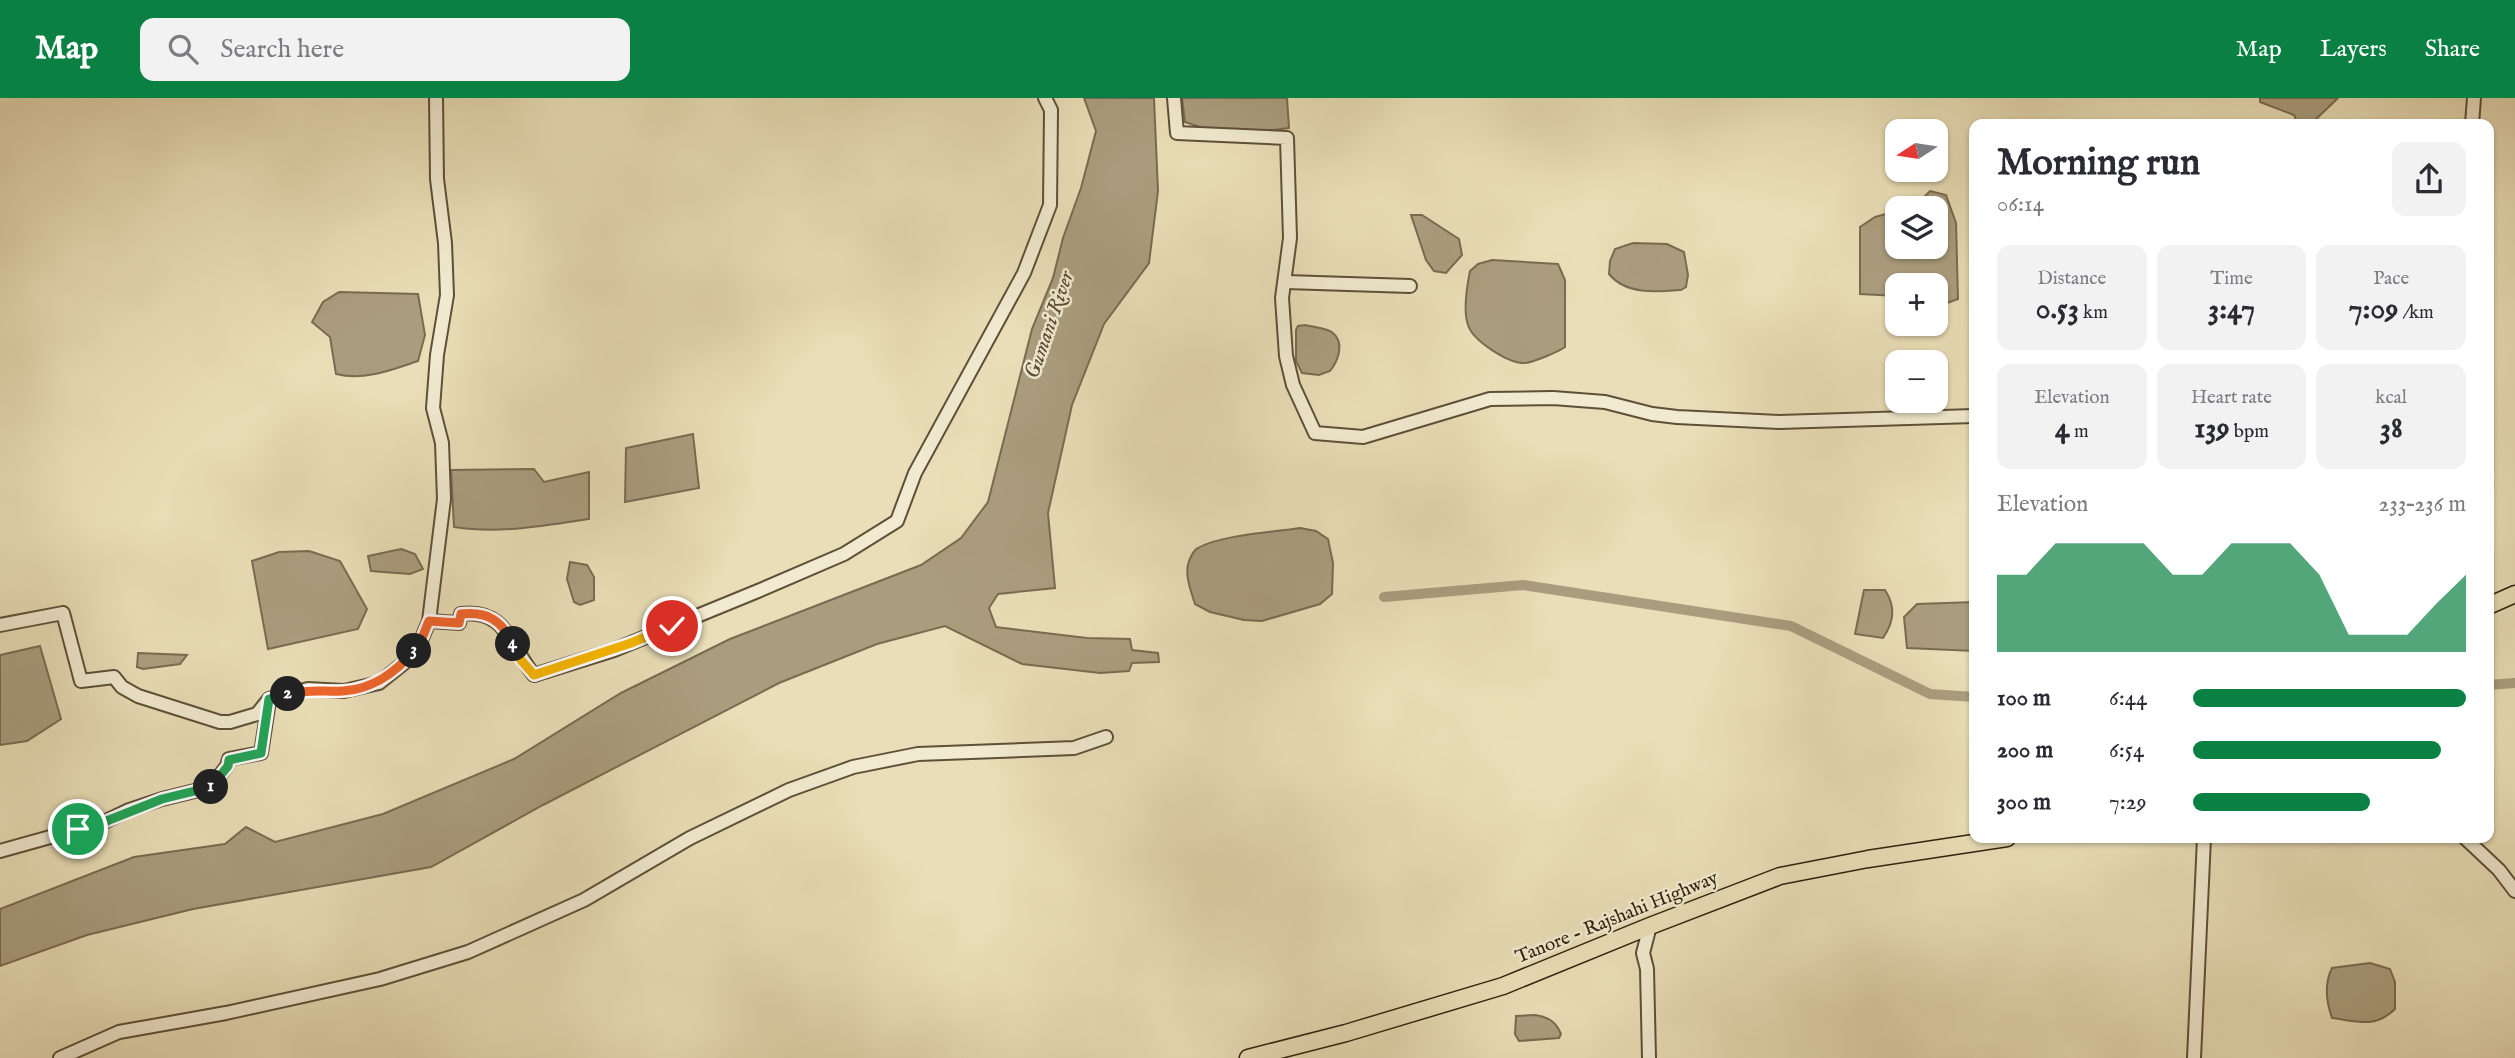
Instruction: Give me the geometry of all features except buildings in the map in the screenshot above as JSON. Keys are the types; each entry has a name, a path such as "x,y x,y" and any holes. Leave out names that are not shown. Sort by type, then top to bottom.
{"main road":[{"path":"2494,603 2515,594"},
{"name":"Tanore - Rajshahi Highway","path":"1248,1058 1346,1033 1503,986 1780,876 1974,843"}],"street":[{"path":"0,625 63,613 81,681 114,677 122,687 138,696 220,722 257,714 269,699 308,689 344,691 379,683 404,663 420,643 429,621 444,499 442,443 433,408 447,295 438,179 436,98"},
{"path":"429,621 459,623 461,614 475,612 490,618 506,628 521,660 534,675 614,650 795,575 844,554 897,520 915,473 1024,273 1050,205 1051,110 1045,98"},
{"path":"1174,98 1177,133 1287,138 1290,238 1282,299 1286,356 1293,385 1315,433 1363,437 1490,399 1553,398 1605,402 1652,414 1677,417 1779,422 1969,416"},
{"path":"2472,119 2474,98"},
{"path":"1286,282 1410,286"},
{"path":"0,851 104,822 162,799 212,787 228,766 229,760 261,753 269,699"},
{"path":"60,1058 119,1032 226,1013 380,979 459,955 584,900 690,838 789,790 853,767 918,754 1074,748 1106,737"},
{"path":"2194,1058 2204,843"},
{"path":"2470,843 2499,870 2515,891"},
{"path":"1649,1058 1647,969 1643,953 1650,926"}],"water":[{"name":"Gumani River","path":"1084,98 1154,98 1158,191 1149,263 1104,324 1072,405 1048,513 1055,588 998,594 989,608 996,627 1087,638 1130,639 1132,650 1158,653 1159,662 1132,663 1129,671 1100,673 1022,664 945,626 877,644 779,683 543,805 431,867 193,909 87,935 0,966 0,909 134,857 225,844 246,827 275,842 383,814 514,759 621,693 730,639 921,565 961,538 988,502 1032,329 1053,278 1063,238 1081,188 1096,131"},
{"path":"1182,98 1287,98 1289,128 1236,132 1198,126 1185,122"},
{"path":"2260,98 2338,98 2316,119 2296,119 2294,115 2260,102"},
{"path":"1930,191 1946,196 1925,196"},
{"path":"1948,201 1956,223 1958,299 1948,303 1948,273 1885,273 1885,295 1860,294 1860,227 1875,217 1885,214 1885,259 1948,259"},
{"path":"1411,215 1422,215 1459,239 1462,255 1446,273 1434,271 1426,260"},
{"path":"1633,243 1667,244 1684,252 1688,275 1686,287 1681,290 1642,291 1616,281 1609,274 1615,249"},
{"path":"1492,260 1558,264 1565,280 1565,347 1534,361 1518,362 1492,350 1471,331 1466,313 1470,271 1478,264"},
{"path":"339,292 418,294 425,335 418,361 367,375 336,374 330,337 312,322 323,302"},
{"path":"1298,326 1327,330 1337,337 1339,352 1330,371 1319,375 1302,373 1296,361 1296,330"},
{"path":"693,434 699,488 625,502 626,448"},
{"path":"534,469 544,482 589,472 589,519 505,529 454,527 451,470"},
{"path":"1300,528 1316,531 1328,539 1333,563 1332,594 1320,604 1262,621 1210,612 1195,604 1187,571 1189,561 1197,549 1233,537"},
{"path":"401,549 415,554 423,569 410,574 371,571 368,556"},
{"path":"309,551 340,561 367,609 358,629 268,649 252,561 279,552"},
{"path":"570,562 587,565 594,577 594,600 580,605 574,602 567,579"},
{"path":"1864,590 1885,590 1889,596 1892,614 1890,626 1883,638 1855,634"},
{"path":"1969,602 1969,651 1907,648 1904,617 1917,604"},
{"path":"40,646 61,719 27,741 0,745 0,655"},
{"path":"138,653 187,655 180,664 143,669 137,667"},
{"path":"2370,963 2390,969 2395,982 2395,1009 2373,1021 2332,1018 2327,993 2332,968"},
{"path":"1535,1015 1554,1023 1561,1034 1559,1038 1519,1041 1515,1034 1516,1016"}],"waterway":[{"path":"1384,597 1523,585 1791,626 1930,694 1969,697"},
{"path":"2494,685 2515,683"}],"route":[{"path":"78,829 104,822 162,799 212,787 228,766 229,760 261,753 269,699 308,689 344,691 379,683 404,663 420,643 429,621 459,623 461,614 475,612 490,618 506,628 521,660 534,675 614,650 672,626"}]}
